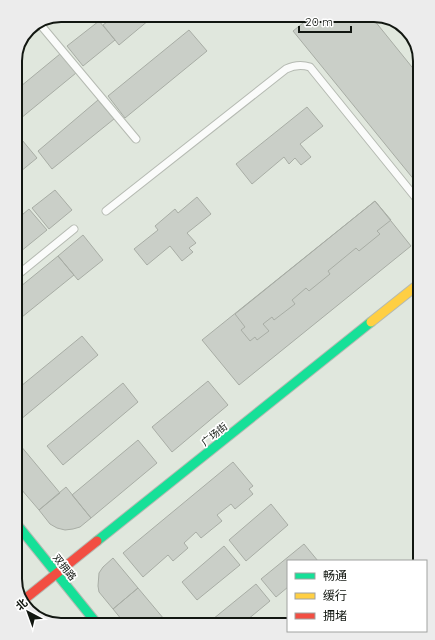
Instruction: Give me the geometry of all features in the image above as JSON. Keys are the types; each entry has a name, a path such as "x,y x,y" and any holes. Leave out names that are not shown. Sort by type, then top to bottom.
{"street":[{"name":"广场街","path":"34,592 413,289"},
{"name":"双拥路","path":"22,531 92,618"}],"lane":[{"path":"42,27 136,139"},
{"path":"106,211 286,69 298,65 310,67 413,194"},
{"path":"22,271 74,229"}],"building":[{"path":"98,22 100,22 115,40 83,66 67,46"},
{"path":"107,22 147,22 119,45 103,25"},
{"path":"304,22 376,22 413,68 413,178 293,31"},
{"path":"189,30 207,51 125,118 108,96"},
{"path":"60,54 76,73 22,117 22,85"},
{"path":"98,100 114,119 52,169 38,151"},
{"path":"307,107 323,126 300,144 311,157 301,165 295,158 289,164 284,157 252,184 236,164"},
{"path":"22,140 37,158 22,170"},
{"path":"55,190 72,210 49,229 32,208"},
{"path":"197,197 211,214 187,233 196,243 189,248 193,252 182,261 170,246 147,265 134,249 158,230 155,226 175,209 178,213"},
{"path":"375,201 391,220 377,231 380,234 359,251 356,248 328,271 330,274 309,291 306,288 292,300 295,304 274,320 272,317 263,324 269,331 257,340 255,337 250,341 241,330 245,327 235,314"},
{"path":"375,201 411,246 239,385 202,340"},
{"path":"29,209 47,230 22,250 22,215"},
{"path":"83,235 103,260 78,280 58,256"},
{"path":"58,256 74,275 22,317 22,285"},
{"path":"82,336 98,355 22,418 22,385"},
{"path":"208,381 228,405 172,452 152,427"},
{"path":"123,383 138,402 63,465 47,446"},
{"path":"138,440 157,463 91,518 72,495"},
{"path":"22,447 60,493 39,510 22,490"},
{"path":"233,462 253,486 249,489 253,494 235,509 231,504 217,515 222,521 201,538 196,532 184,543 188,548 173,561 168,555 143,577 123,553"},
{"path":"66,487 91,518 80,527 65,530 50,524 39,510"},
{"path":"271,504 288,525 246,561 229,540"},
{"path":"304,544 317,560 287,560 287,588 276,597 261,579"},
{"path":"224,546 240,565 197,600 182,582"},
{"path":"113,558 138,588 113,609 99,592 98,586 99,573"},
{"path":"256,584 270,601 249,618 214,618"},
{"path":"138,588 163,618 120,618 113,609"}],"traffic: fast":[{"path":"97,541 371,322"},
{"path":"22,531 92,618"}],"traffic: slow":[{"path":"371,322 413,289"}],"traffic: jam":[{"path":"33,592 97,541"}]}
